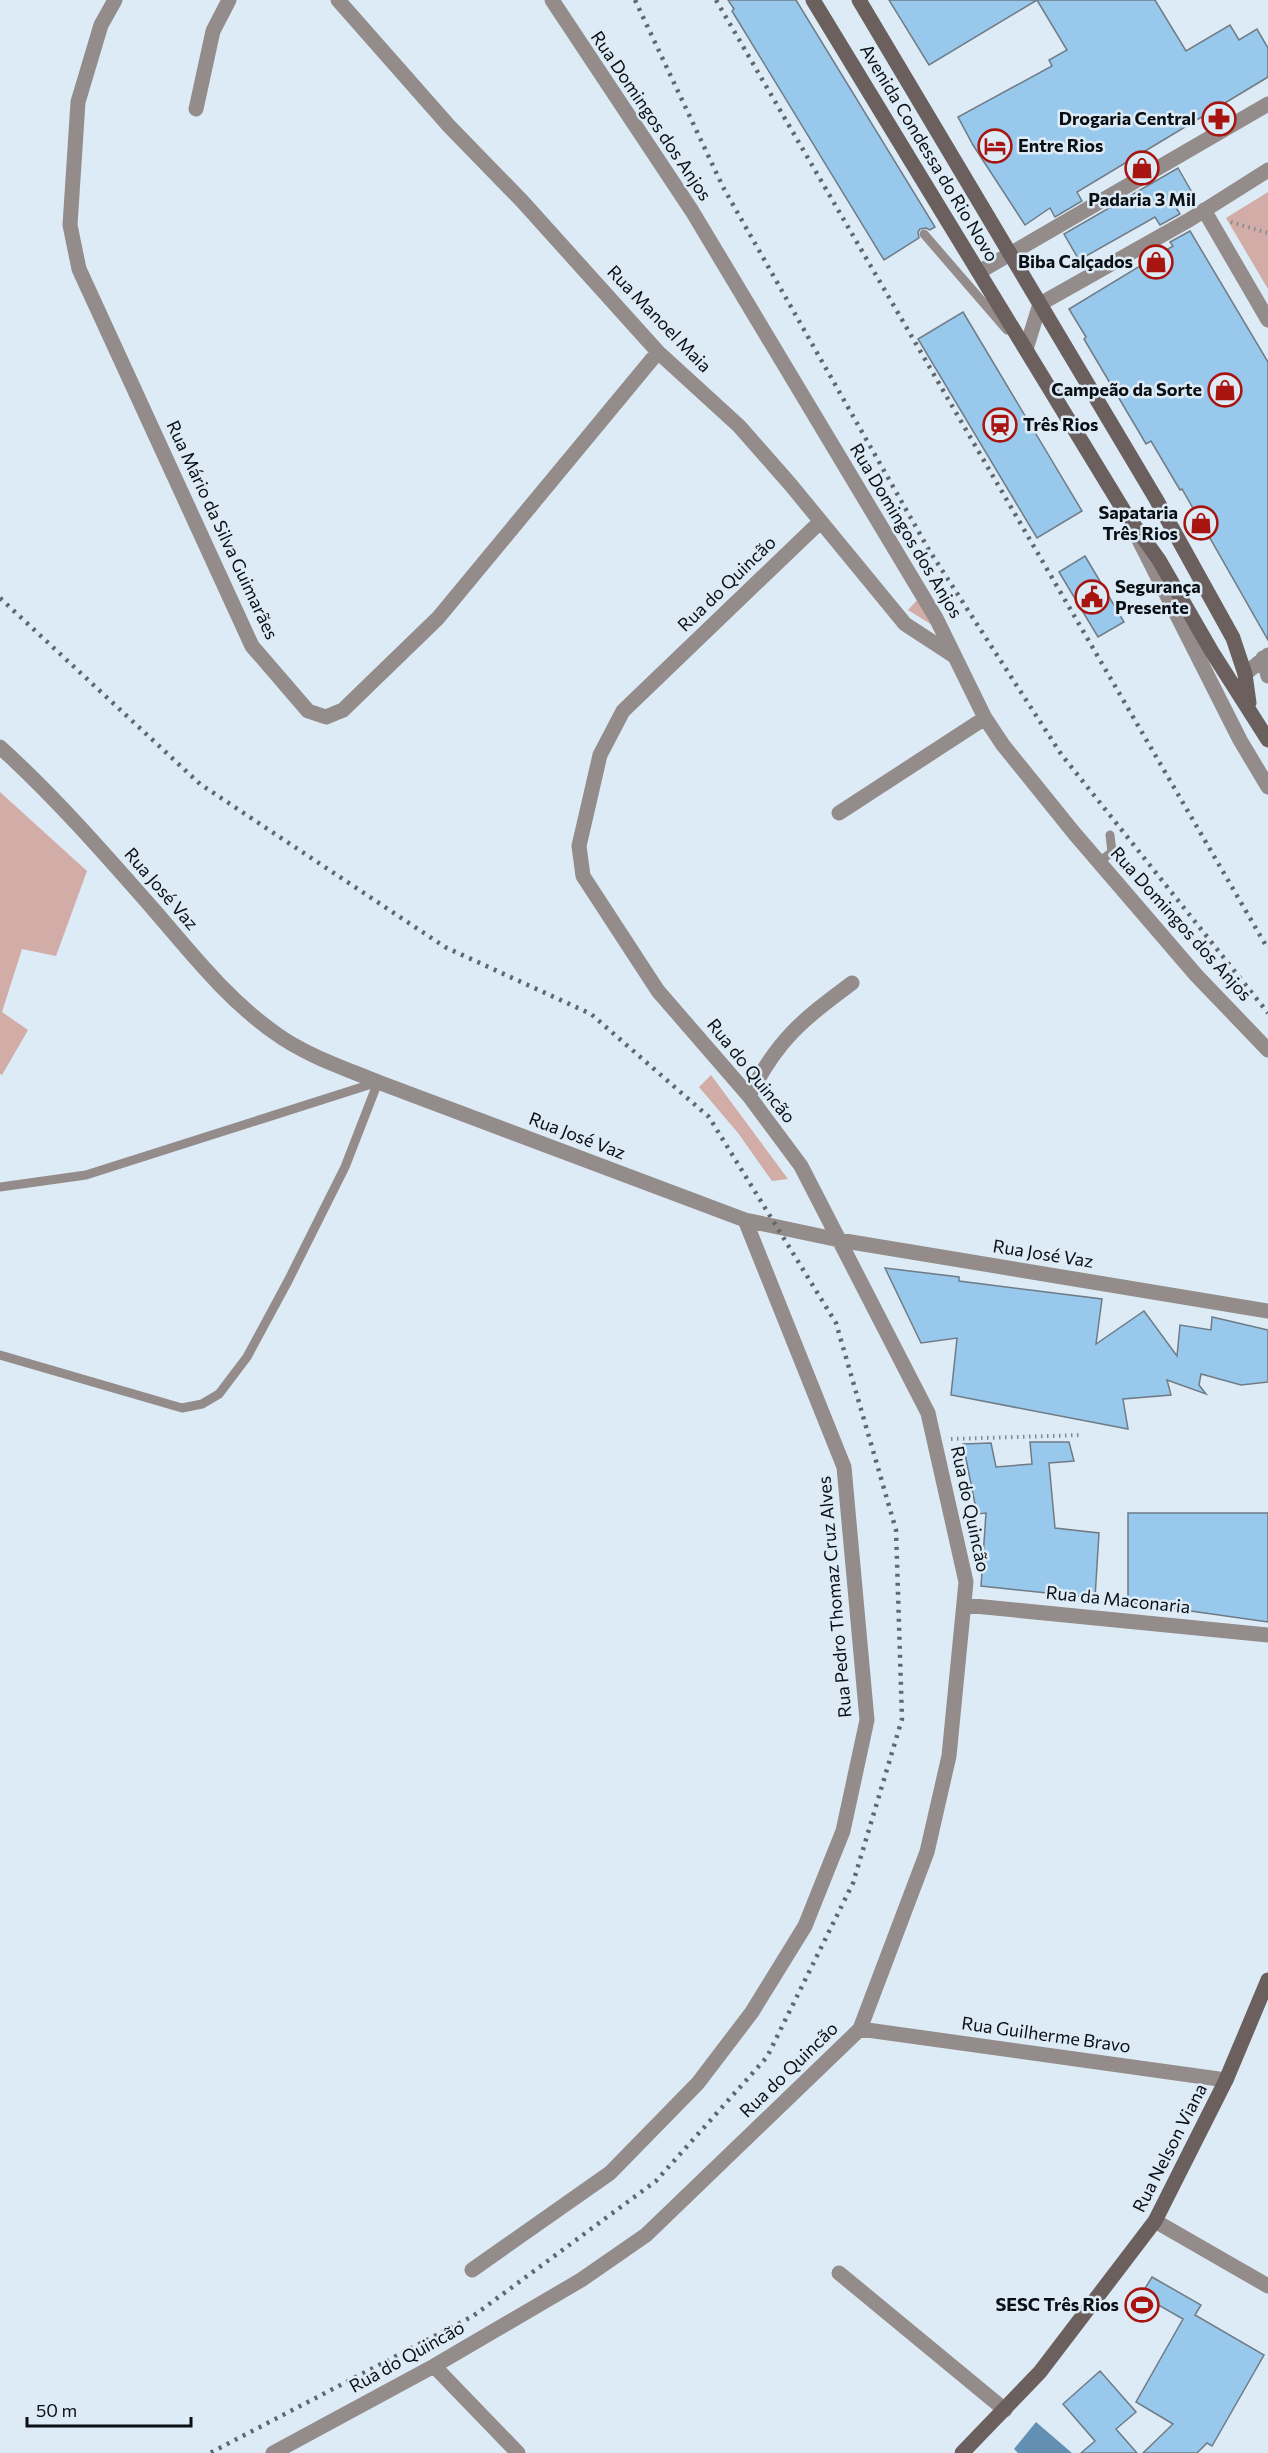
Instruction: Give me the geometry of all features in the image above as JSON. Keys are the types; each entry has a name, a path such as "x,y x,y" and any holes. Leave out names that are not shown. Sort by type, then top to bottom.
{"main road":[{"name":"Avenida Condessa do Rio Novo","path":"813,0 1124,511 1159,560 1212,652 1250,710"},
{"name":"Avenida Condessa do Rio Novo","path":"860,0 1156,499 1233,638 1245,674 1250,710"},
{"path":"1250,710 1268,740"},
{"name":"Rua Nelson Viana","path":"962,2453 1040,2372 1155,2221 1226,2080 1268,1980"}],"street":[{"name":"Rua Mário da Silva Guimarães","path":"115,0 101,26 78,102 70,225 79,269 252,646 308,711 326,717 343,710 438,618 658,352"},
{"path":"196,109 213,31 229,0"},
{"name":"Rua Manoel Maia","path":"338,0 449,126 522,201 658,352 738,426 790,484 905,624 957,657"},
{"name":"Rua Domingos dos Anjos","path":"552,0 692,211 936,618 985,718 1003,745 1196,975 1268,1050"},
{"path":"979,272 1268,104"},
{"path":"1027,352 1040,304 1204,210 1268,170"},
{"path":"1204,210 1268,320"},
{"name":"Avenida Condessa do Rio Novo","path":"1124,511 1240,740 1268,787"},
{"name":"Rua do Quincão","path":"273,2453 434,2366 581,2280 646,2235 860,2029 927,1852 949,1756 966,1582 928,1413 801,1166 749,1096 658,991 583,876 579,846 600,754 623,711 820,522"},
{"path":"1245,674 1265,656"},
{"path":"1265,656 1268,676"},
{"path":"839,813 985,718"},
{"name":"Rua José Vaz","path":"0,747 96,843 228,995 276,1034 319,1057 378,1082 745,1220 839,1240 1268,1311"},
{"path":"749,1096 765,1064 780,1043 804,1019 852,983"},
{"name":"Rua Pedro Thomaz Cruz Alves","path":"471,2270 610,2173 698,2083 752,2012 805,1926 843,1831 867,1720 844,1467 745,1220"},
{"name":"Rua da Maconaria","path":"964,1605 1268,1635"},
{"name":"Rua Guilherme Bravo","path":"860,2029 1226,2080"},
{"path":"1155,2221 1268,2286"},
{"path":"839,2272 1005,2410"},
{"path":"434,2366 518,2453"}],"lane":[{"path":"924,234 1027,352"},
{"path":"1099,862 1112,852 1110,834"},
{"path":"0,1187 86,1175 378,1082"},
{"path":"0,1355 182,1408 202,1404 219,1394 247,1357 288,1281 345,1167 378,1082"}],"path":[{"path":"1229,221 1268,233"},
{"path":"934,1440 1082,1435"}],"shaded area":[{"path":"1268,192 1268,289 1226,218"},
{"path":"919,598 937,628 908,610"},
{"path":"0,792 87,871 56,956 22,949 2,1012 28,1030 2,1075 0,1074"},
{"path":"711,1075 788,1179 772,1181 738,1133 699,1087"}],"water":[{"path":"1036,2422 1072,2453 1018,2453 1014,2449"}],"building":[{"path":"728,0 796,0 935,227 930,230 920,229 919,238 884,260 732,11 734,9"},
{"path":"889,0 1037,0 929,65"},
{"path":"1037,0 1155,0 1186,51 1230,25 1239,40 1257,29 1268,48 1268,77 1077,192 1082,201 1055,217 1050,208 1025,225 973,145 958,117 1052,66 1049,60 1067,50"},
{"path":"1178,168 1194,196 1175,206 1180,214 1160,225 1155,217 1079,260 1064,234"},
{"path":"1190,231 1268,362 1268,640 1182,489 1180,490 1151,441 1146,444 1084,339 1086,337 1069,309 1173,246 1170,242"},
{"name":"Três Rios","path":"963,312 1082,511 1037,538 918,339"},
{"name":"Segurança Presente","path":"1085,556 1124,622 1098,637 1059,572"},
{"path":"885,1268 959,1277 959,1281 1102,1299 1096,1344 1144,1311 1177,1356 1180,1325 1211,1330 1212,1317 1268,1330 1268,1382 1241,1385 1201,1374 1199,1385 1206,1394 1167,1380 1171,1395 1123,1399 1128,1429 951,1395 957,1338 921,1343"},
{"path":"1030,1442 1069,1442 1074,1461 1049,1463 1055,1528 1099,1533 1095,1598 981,1586 986,1513 977,1514 963,1444 991,1443 996,1467 1032,1464"},
{"path":"1128,1513 1268,1513 1268,1622 1128,1602"},
{"path":"1152,2277 1201,2305 1195,2315 1264,2355 1212,2446 1207,2443 1197,2453 1143,2453 1173,2424 1136,2402 1183,2319 1141,2295"},
{"path":"1100,2371 1136,2412 1116,2429 1137,2453 1081,2453 1095,2441 1063,2404"}],"railway":[{"path":"635,0 723,187 929,550 1061,754 1268,1013"},
{"path":"716,0 1268,949"},
{"path":"0,598 200,784 445,947 591,1014 709,1117 836,1323 896,1530 902,1719 853,1883 767,2057 656,2181 473,2316 210,2453"}],"place":[{"name":"Drogaria Central","path":"1219,119"},
{"name":"Entre Rios","path":"995,146"},
{"name":"Padaria 3 Mil","path":"1142,168"},
{"name":"Biba Calçados","path":"1156,262"},
{"name":"Campeão da Sorte","path":"1225,390"},
{"name":"Três Rios","path":"1000,425"},
{"name":"Sapataria Três Rios","path":"1201,523"},
{"name":"Segurança Presente","path":"1092,597"},
{"name":"SESC Três Rios","path":"1142,2305"}]}
